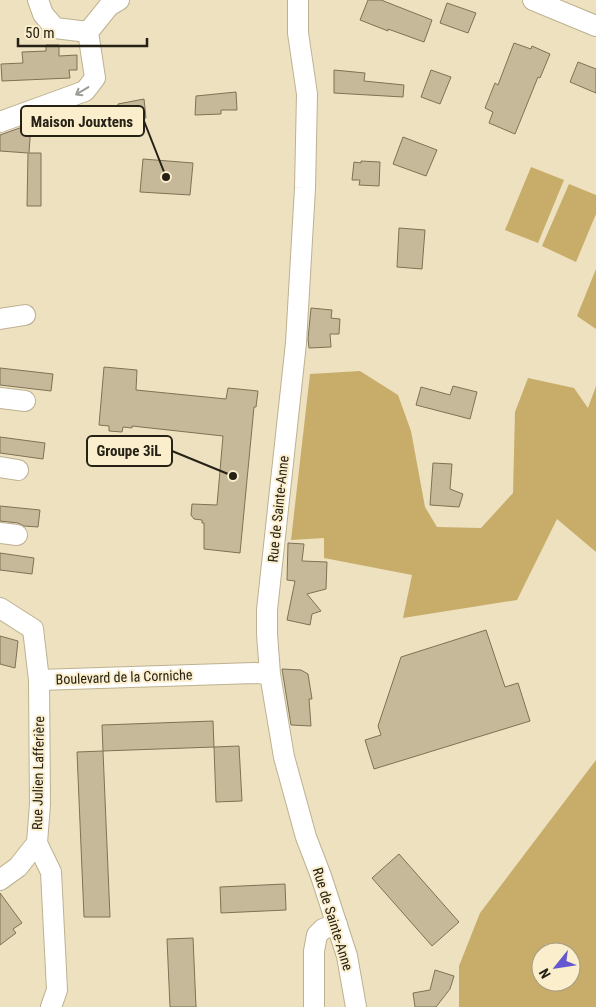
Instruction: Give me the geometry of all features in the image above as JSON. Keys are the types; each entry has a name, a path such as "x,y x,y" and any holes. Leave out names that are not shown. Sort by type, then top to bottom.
{"street":[{"path":"38,0 43,14 55,28 88,32"},
{"path":"0,122 85,91 95,78 88,32 109,6 119,0"},
{"name":"Rue de Sainte-Anne","path":"298,0 298,33 307,94 305,188 296,343 267,610 267,634 270,674 284,757 306,837 347,956 356,1007"},
{"path":"533,0 596,26"},
{"path":"0,319 26,315"},
{"path":"0,398 25,401"},
{"name":"Boulevard de la Corniche","path":"0,608 33,629 39,680 270,674"},
{"name":"Rue Julien Lafferière","path":"0,880 18,867 37,843 40,804 39,680"},
{"path":"37,843 51,872 57,990 51,1007"},
{"path":"314,1007 314,951 317,935 323,929 337,924"}],"shaded area":[{"path":"531,167 564,180 538,243 505,230"},
{"path":"569,184 596,195 596,214 576,262 542,246"},
{"path":"596,269 596,329 577,316"},
{"path":"360,371 398,395 411,431 425,507 437,527 481,528 513,493 515,412 528,378 574,388 588,408 596,386 596,552 557,519 517,600 403,618 412,575 324,558 324,538 291,540 310,374"},
{"path":"596,760 596,1007 459,1007 459,966 480,913"}],"building":[{"path":"368,0 381,0 432,20 424,42 360,20"},
{"path":"447,3 476,13 468,33 440,23"},
{"path":"514,43 531,49 532,46 550,54 540,78 538,77 515,134 489,123 493,112 485,108 495,83 498,85"},
{"path":"46,45 59,45 59,56 77,55 77,70 69,70 70,78 2,81 1,64 23,63 22,52 46,51"},
{"path":"578,62 596,69 596,93 570,82"},
{"path":"334,70 365,73 364,81 404,85 403,97 334,93"},
{"path":"431,70 451,77 440,104 421,97"},
{"path":"236,92 237,110 221,110 221,114 195,115 196,96"},
{"path":"144,99 146,118 119,121 118,104"},
{"path":"31,124 29,153 41,153 41,206 27,206 28,153 0,151 0,135"},
{"path":"403,137 437,150 426,176 393,164"},
{"path":"143,159 193,163 190,195 140,192"},
{"path":"361,161 380,162 379,186 359,185 360,180 352,180 354,162 361,163"},
{"path":"399,228 425,230 422,269 397,267"},
{"path":"311,308 332,310 331,318 340,319 339,334 330,334 331,347 309,348"},
{"path":"104,367 137,370 136,390 226,399 228,388 258,391 256,407 254,407 240,553 204,549 204,523 202,523 202,520 194,519 191,515 192,504 217,505 223,436 132,426 132,428 123,427 122,432 109,431 109,426 99,425"},
{"path":"0,368 53,374 51,391 0,385"},
{"path":"453,386 477,392 470,419 416,405 421,387 450,395"},
{"path":"0,437 45,443 43,459 0,453"},
{"path":"433,463 452,464 450,489 463,494 459,507 430,505"},
{"path":"0,506 40,510 38,527 0,521"},
{"path":"288,543 304,544 302,561 327,562 326,589 307,594 321,611 312,614 310,625 287,620 295,581 287,580"},
{"path":"0,553 34,558 32,574 0,570"},
{"path":"486,630 505,687 518,683 530,721 374,769 365,740 381,735 378,726 401,657"},
{"path":"0,636 18,641 15,668 0,664"},
{"path":"282,669 301,670 308,674 312,699 309,699 311,726 291,725"},
{"path":"213,721 214,747 103,751 102,725"},
{"path":"239,746 242,801 216,802 214,747"},
{"path":"103,751 110,917 84,917 77,752"},
{"path":"399,854 459,922 432,946 372,878"},
{"path":"285,884 286,910 221,913 220,887"},
{"path":"0,893 22,923 13,929 16,933 0,945"},
{"path":"193,938 196,1007 170,1007 167,939"},
{"path":"435,970 454,976 450,989 436,1007 415,1007 413,993 430,990"}],"place":[{"name":"Maison Jouxtens","path":"166,177"},
{"name":"Groupe 3iL","path":"233,476"}]}
